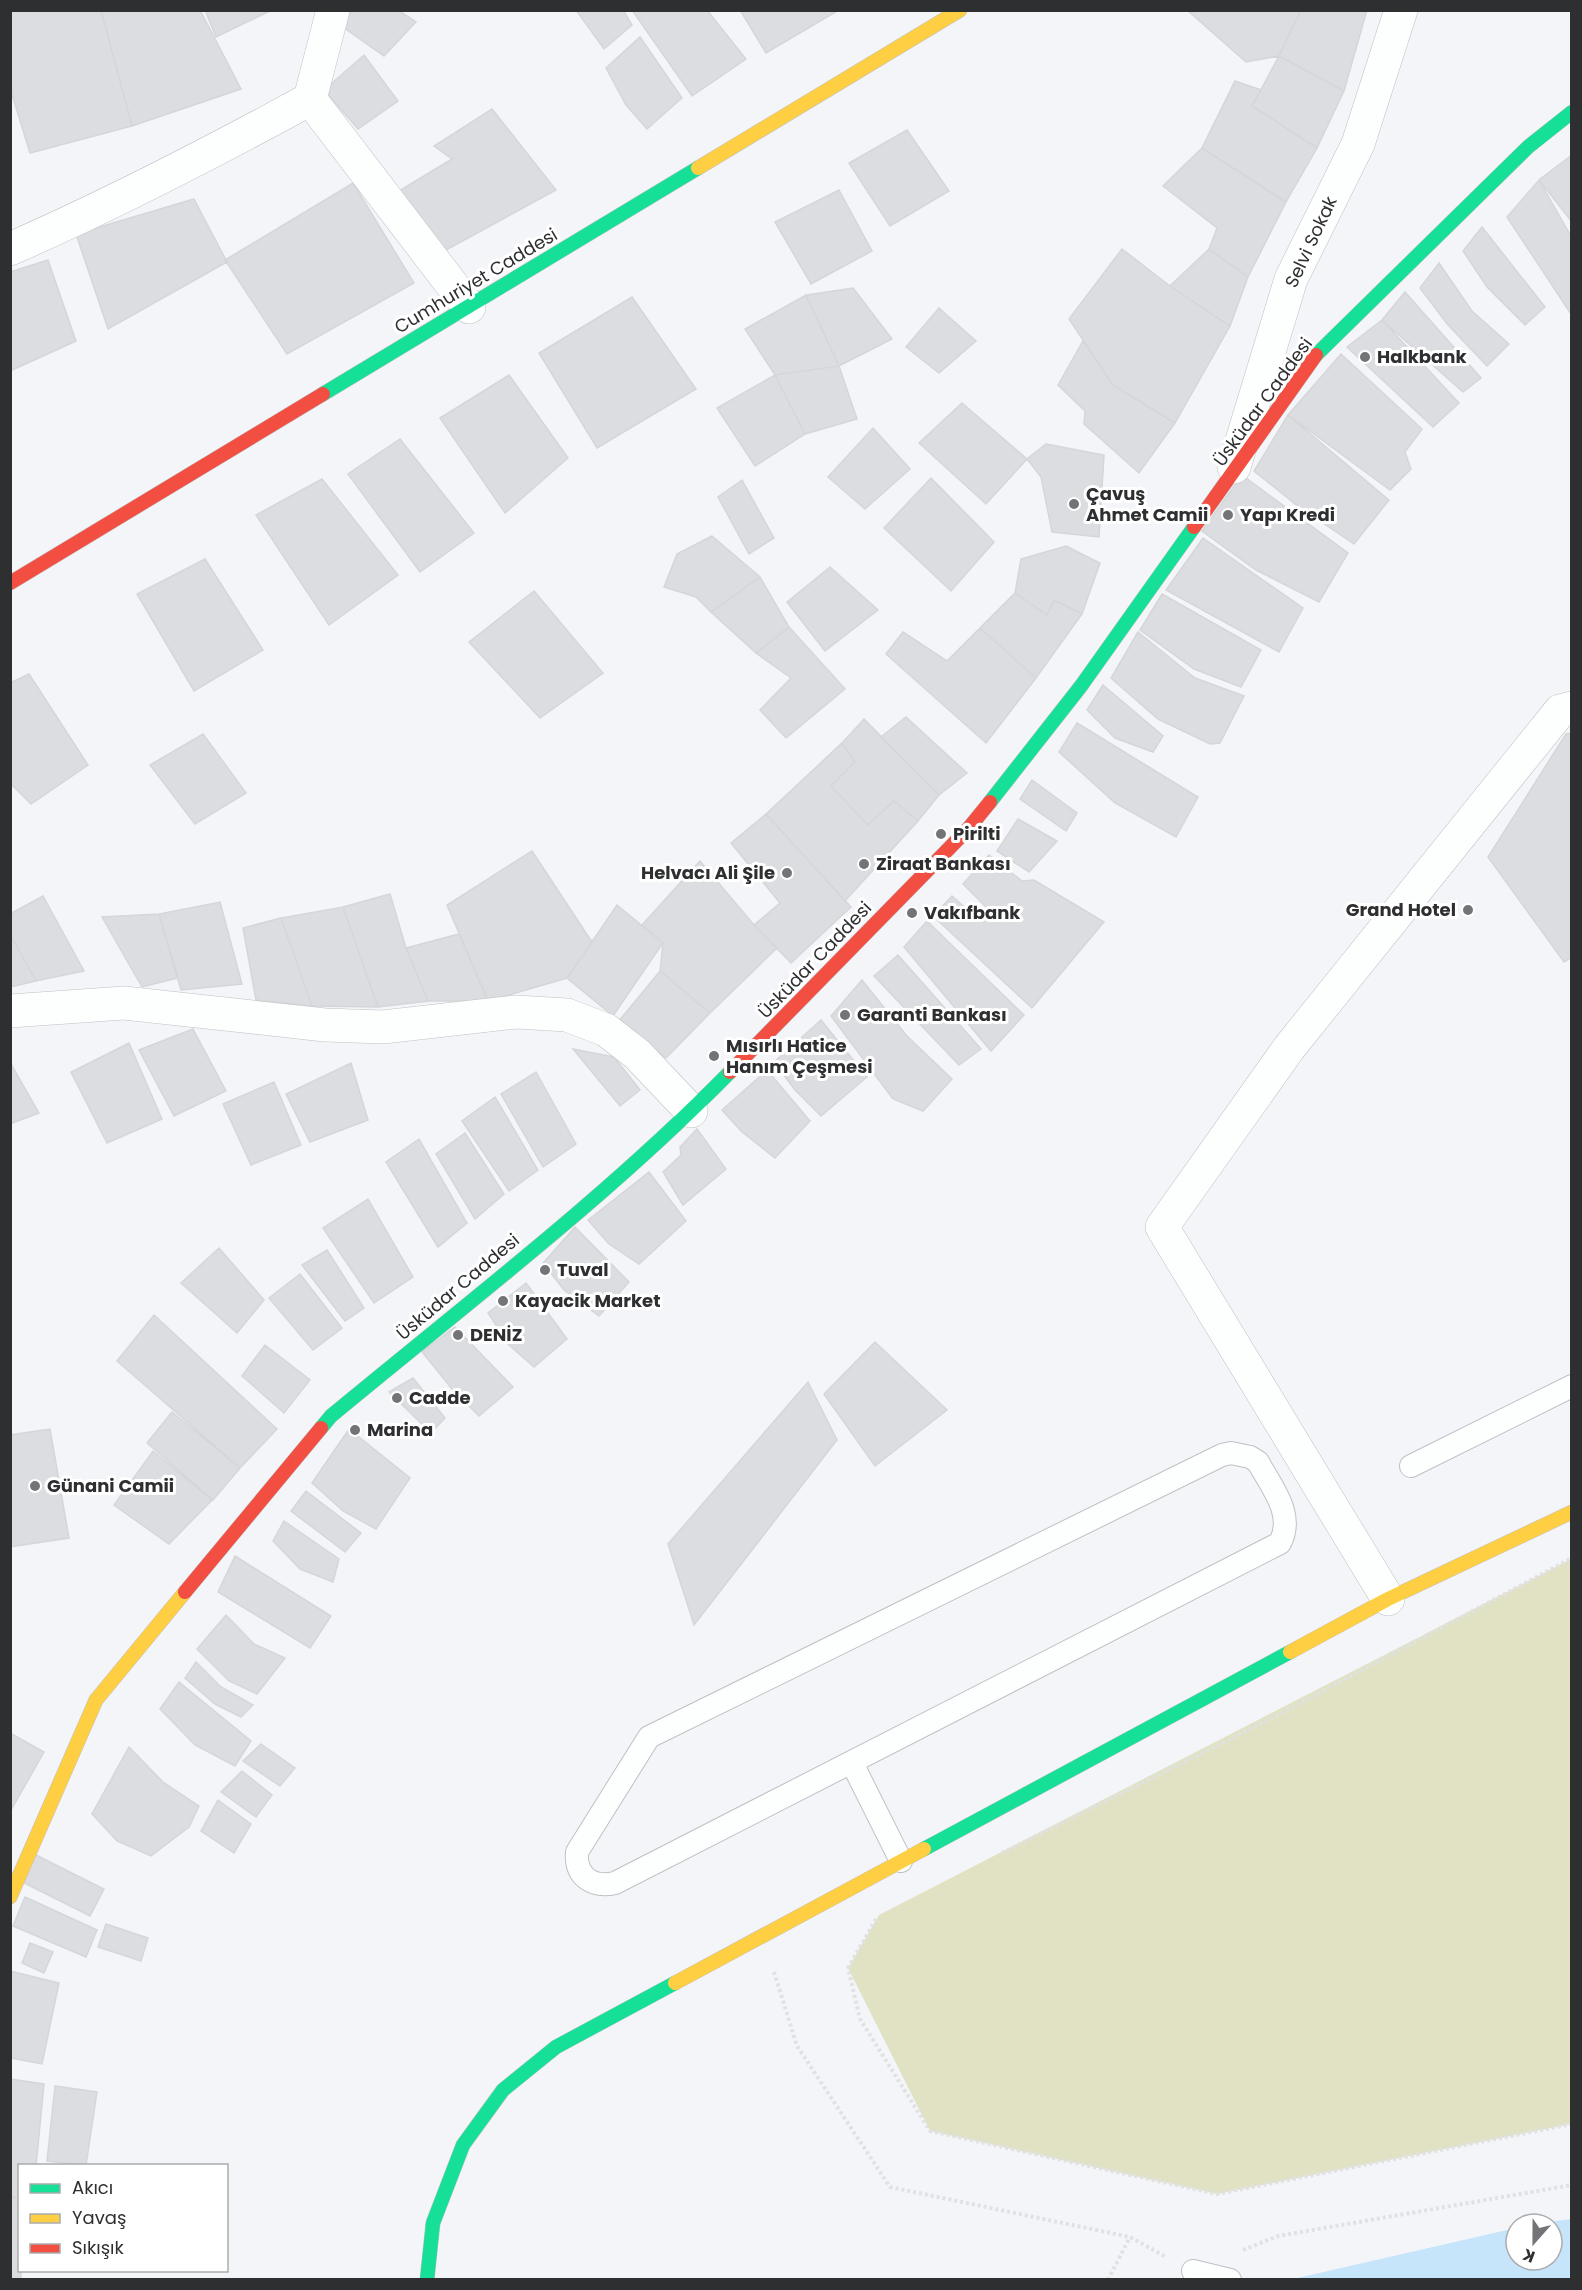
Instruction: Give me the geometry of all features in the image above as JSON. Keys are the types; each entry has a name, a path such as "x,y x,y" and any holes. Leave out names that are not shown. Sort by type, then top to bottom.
{"main road":[{"name":"Cumhuriyet Caddesi","path":"10,583 960,10"},
{"name":"Üsküdar Caddesi","path":"10,1897 20,1851 96,1700 331,1416 572,1216 691,1111 968,829 1081,686 1317,354 1528,147 1572,112"},
{"path":"427,2280 433,2223 463,2145 503,2090 556,2047 1388,1599 1572,1512"}],"street":[{"path":"10,249 98,211 201,159 309,99 333,10"},
{"name":"Selvi Sokak","path":"1230,478 1291,279 1359,144 1401,10"},
{"path":"309,99 469,307"},
{"path":"1388,1599 1162,1227 1289,1047 1560,711 1572,708"},
{"path":"10,1011 124,1003 325,1025 383,1027 516,1012 567,1015 606,1030 637,1054 691,1111"}],"lane":[{"path":"1412,1467 1572,1386"},
{"path":"1241,1454 1258,1462 1285,1513 1286,1528 1280,1543 852,1763 615,1883 604,1886 592,1883 583,1876 579,1869 577,1852 649,1737 1222,1455 1241,1454"},
{"path":"852,1763 901,1861"},
{"path":"1192,2271 1230,2280"}],"path":[{"path":"996,1856 1272,1718 1572,1558"},
{"path":"879,1915 848,1968 860,2019 930,2131 1217,2194 1572,2124"},
{"path":"779,1965 774,1973 797,2046 890,2187 1130,2237 1192,2271 1278,2236 1572,2185"},
{"path":"1108,2280 1130,2237"}],"green space":[{"path":"1571,1559 1571,2124 1217,2194 930,2131 848,1968 879,1915"}],"water":[{"path":"1571,2219 1571,2279 1293,2279 1504,2231 1504,2272 1564,2272 1564,2220"}],"building":[{"path":"10,10 101,10 132,126 30,153 10,88"},
{"path":"101,10 200,10 241,89 132,126"},
{"path":"205,10 272,10 216,37"},
{"path":"349,10 398,10 416,22 384,56 340,25"},
{"path":"576,10 623,10 632,25 604,49"},
{"path":"632,10 707,10 746,59 692,96"},
{"path":"740,10 839,10 766,53"},
{"path":"1187,10 1301,10 1279,56 1246,62"},
{"path":"1301,10 1367,10 1344,91 1279,56"},
{"path":"640,37 682,98 647,129 626,105 606,68"},
{"path":"364,55 398,101 358,129 324,90"},
{"path":"1279,56 1344,91 1317,148 1252,106"},
{"path":"1235,81 1261,90 1252,106 1317,148 1286,202 1202,148"},
{"path":"492,109 556,190 435,256 394,194 452,159 434,146"},
{"path":"907,130 949,191 890,226 849,163"},
{"path":"1202,148 1286,202 1248,277 1209,249 1217,228 1163,186"},
{"path":"1572,155 1572,222 1539,180"},
{"path":"1539,180 1572,238 1571,314 1507,217"},
{"path":"353,183 414,283 287,354 225,260"},
{"path":"839,190 872,251 811,284 775,222"},
{"path":"194,199 227,262 108,329 76,234"},
{"path":"1482,227 1545,307 1525,325 1487,287 1463,251"},
{"path":"1122,249 1170,286 1230,326 1175,423 1113,385 1069,319"},
{"path":"1209,249 1248,277 1230,326 1170,286"},
{"path":"48,260 76,341 10,371 10,272"},
{"path":"1439,263 1472,311 1509,344 1487,366 1448,325 1420,288"},
{"path":"853,288 892,339 839,366 806,295"},
{"path":"1405,292 1481,378 1463,392 1382,320"},
{"path":"806,295 839,366 775,375 745,329"},
{"path":"632,297 696,389 597,448 539,353"},
{"path":"939,308 976,341 939,373 906,347"},
{"path":"1382,320 1459,403 1433,427 1347,347"},
{"path":"1083,341 1113,385 1175,423 1139,473 1084,424 1085,411 1058,385"},
{"path":"1341,354 1422,429 1405,452 1411,469 1390,490 1288,415"},
{"path":"839,366 857,419 805,434 775,375"},
{"path":"509,375 568,458 505,513 440,418"},
{"path":"775,375 805,434 755,466 717,408"},
{"path":"962,403 1027,459 986,504 919,443"},
{"path":"1288,415 1389,500 1354,544 1295,504 1254,471"},
{"path":"873,428 910,469 865,509 828,477"},
{"path":"400,439 474,533 420,572 348,474"},
{"name":"Çavuş Ahmet Camii","path":"1046,444 1104,455 1099,537 1052,532 1041,477 1027,459"},
{"path":"1242,475 1348,553 1319,602 1256,570 1202,531"},
{"path":"931,478 994,542 951,591 884,528"},
{"path":"322,479 398,575 329,625 256,515"},
{"path":"742,480 774,538 749,554 718,497"},
{"path":"712,536 760,577 711,612 696,597 664,587 677,554"},
{"path":"1203,538 1303,608 1279,652 1166,590"},
{"path":"1066,546 1100,563 1082,614 1054,600 1047,615 1015,593 1021,559"},
{"path":"205,559 263,650 194,691 137,594"},
{"path":"830,567 878,610 825,651 787,602"},
{"path":"760,577 789,627 756,653 711,612"},
{"path":"534,591 603,673 540,718 469,642"},
{"path":"1015,593 1047,615 1054,600 1082,614 1036,678 980,628"},
{"path":"1162,594 1261,650 1241,687 1194,669 1140,630"},
{"path":"789,627 845,689 786,738 760,710 791,678 756,653"},
{"path":"980,628 1036,678 986,743 886,654 903,632 947,661"},
{"path":"1138,632 1195,678 1244,696 1220,743 1210,744 1158,719 1111,678"},
{"path":"29,674 88,765 31,804 10,783 10,683"},
{"path":"1103,685 1163,736 1153,752 1115,738 1087,710"},
{"path":"906,717 967,773 939,795 881,737"},
{"path":"864,719 939,795 918,821 894,801 868,825 831,786 855,762 842,743"},
{"path":"1077,723 1198,797 1176,837 1115,803 1059,752"},
{"path":"1572,733 1572,957 1564,962 1488,857 1566,734"},
{"path":"203,734 246,793 195,824 150,765"},
{"path":"842,743 855,762 831,786 868,825 894,801 918,821 845,901 766,814"},
{"path":"1032,780 1077,813 1066,831 1020,799"},
{"name":"Helvacı Ali Şile","path":"766,814 851,907 791,963 754,925 780,903 731,843"},
{"name":"Helvacı Ali Şile","path":"766,814 851,907 791,963 754,925 780,903 731,843"},
{"path":"1018,819 1057,841 1029,872 997,851"},
{"path":"532,851 592,942 567,978 488,1001 447,905"},
{"path":"989,855 1022,881 1034,880 1104,922 1032,1008 933,916 952,896 979,920 987,908 963,884"},
{"path":"700,861 754,925 777,948 710,1013 660,971 663,943 642,925"},
{"path":"390,894 406,948 428,1001 378,1007 343,907"},
{"path":"43,896 84,971 36,981 10,934 10,914"},
{"path":"220,902 242,984 181,990 159,914"},
{"path":"617,905 663,943 613,1016 567,978"},
{"path":"343,907 378,1007 312,1006 281,918"},
{"path":"159,914 178,978 142,987 102,917"},
{"path":"281,918 312,1006 256,1000 243,928"},
{"path":"927,921 1024,1015 991,1051 904,947"},
{"path":"10,934 36,981 10,987"},
{"path":"459,934 488,1001 428,1001 406,948"},
{"path":"898,955 981,1049 959,1065 874,976"},
{"path":"660,971 710,1013 666,1058 618,1022"},
{"path":"862,980 907,1036 952,1079 923,1111 893,1099 831,1016"},
{"path":"821,1020 867,1077 821,1116 795,1090 774,1062"},
{"path":"193,1029 226,1091 174,1116 139,1050"},
{"path":"129,1043 162,1119 107,1143 71,1072"},
{"path":"573,1049 614,1057 640,1090 620,1106"},
{"path":"10,1062 39,1113 10,1124"},
{"path":"351,1063 368,1120 310,1142 286,1094"},
{"path":"767,1070 810,1121 775,1158 742,1132 722,1110"},
{"path":"536,1072 576,1144 543,1167 501,1094"},
{"path":"274,1082 301,1145 251,1165 223,1104"},
{"path":"495,1097 538,1170 509,1191 462,1121"},
{"path":"697,1129 726,1169 683,1205 663,1172 681,1155 680,1147"},
{"path":"465,1133 504,1194 475,1219 436,1154"},
{"path":"419,1139 467,1223 438,1247 386,1162"},
{"path":"649,1172 686,1221 639,1264 609,1244 588,1220"},
{"path":"368,1199 413,1277 374,1303 323,1228"},
{"path":"575,1227 629,1282 599,1316 564,1290 543,1263"},
{"path":"219,1248 264,1300 237,1333 181,1283"},
{"path":"327,1250 364,1308 345,1321 302,1265"},
{"path":"300,1274 342,1328 313,1350 269,1298"},
{"path":"526,1283 567,1339 534,1367 509,1345 488,1313"},
{"path":"154,1315 277,1429 240,1468 117,1361"},
{"path":"455,1327 513,1387 479,1416 452,1389 422,1352"},
{"path":"875,1342 947,1410 875,1466 824,1394"},
{"path":"265,1345 310,1380 284,1413 242,1376"},
{"path":"413,1378 445,1418 431,1433 389,1392"},
{"path":"808,1382 837,1440 694,1625 668,1544"},
{"path":"172,1412 240,1468 213,1500 147,1443"},
{"name":"Günani Camii","path":"50,1429 69,1538 10,1547 10,1435"},
{"path":"349,1429 410,1478 376,1529 343,1511 312,1483"},
{"path":"153,1451 212,1500 169,1544 114,1505"},
{"path":"306,1491 361,1533 345,1552 291,1511"},
{"path":"284,1521 339,1559 333,1582 300,1569 273,1541"},
{"path":"235,1556 331,1616 310,1648 218,1592"},
{"path":"226,1615 254,1644 285,1658 257,1694 229,1681 197,1649"},
{"path":"196,1662 221,1687 253,1705 241,1717 215,1704 185,1678"},
{"path":"179,1682 251,1741 235,1766 195,1745 160,1709"},
{"path":"10,1733 44,1752 10,1812"},
{"path":"261,1744 295,1768 280,1786 243,1761"},
{"path":"129,1747 163,1782 199,1806 189,1827 151,1856 117,1841 92,1814"},
{"path":"242,1771 272,1795 256,1817 221,1792"},
{"path":"218,1800 251,1824 234,1853 201,1831"},
{"path":"36,1855 104,1889 90,1916 22,1882"},
{"path":"25,1897 97,1930 86,1957 13,1926"},
{"path":"106,1924 148,1938 141,1961 98,1947"},
{"path":"30,1943 53,1952 44,1973 22,1963"},
{"path":"10,1971 59,1983 42,2064 10,2058"},
{"path":"10,2079 44,2084 36,2164 18,2164 18,2198 10,2197"},
{"path":"55,2086 97,2092 86,2164 47,2161"},
{"path":"10,2197 18,2198 18,2272 21,2272 21,2280 10,2280"}],"traffic: fast":[{"path":"1316,355 1528,147 1572,112"},
{"path":"323,394 698,168"},
{"path":"990,802 1081,686 1194,527"},
{"path":"321,1428 331,1416 635,1163 730,1072"},
{"path":"924,1849 1290,1652"},
{"path":"427,2280 433,2223 463,2145 503,2090 556,2047 675,1983"}],"traffic: slow":[{"path":"698,168 960,10"},
{"path":"1290,1652 1388,1599 1572,1512"},
{"path":"10,1897 96,1700 185,1592"},
{"path":"675,1983 924,1849"}],"traffic: jam":[{"path":"1194,527 1316,355"},
{"path":"10,583 323,394"},
{"path":"730,1072 968,829 990,802"},
{"path":"185,1592 321,1428"}],"place":[{"name":"Halkbank","path":"1365,357"},
{"name":"Çavuş Ahmet Camii","path":"1074,504"},
{"name":"Yapı Kredi","path":"1228,515"},
{"name":"Pirilti","path":"941,834"},
{"name":"Ziraat Bankası","path":"864,864"},
{"name":"Helvacı Ali Şile","path":"787,873"},
{"name":"Grand Hotel","path":"1468,910"},
{"name":"Vakıfbank","path":"912,913"},
{"name":"Garanti Bankası","path":"845,1015"},
{"name":"Mısırlı Hatice Hanım Çeşmesi","path":"714,1056"},
{"name":"Tuval","path":"545,1270"},
{"name":"Kayacik Market","path":"503,1301"},
{"name":"DENİZ","path":"458,1335"},
{"name":"Cadde","path":"397,1398"},
{"name":"Marina","path":"355,1430"},
{"name":"Günani Camii","path":"35,1486"}]}
